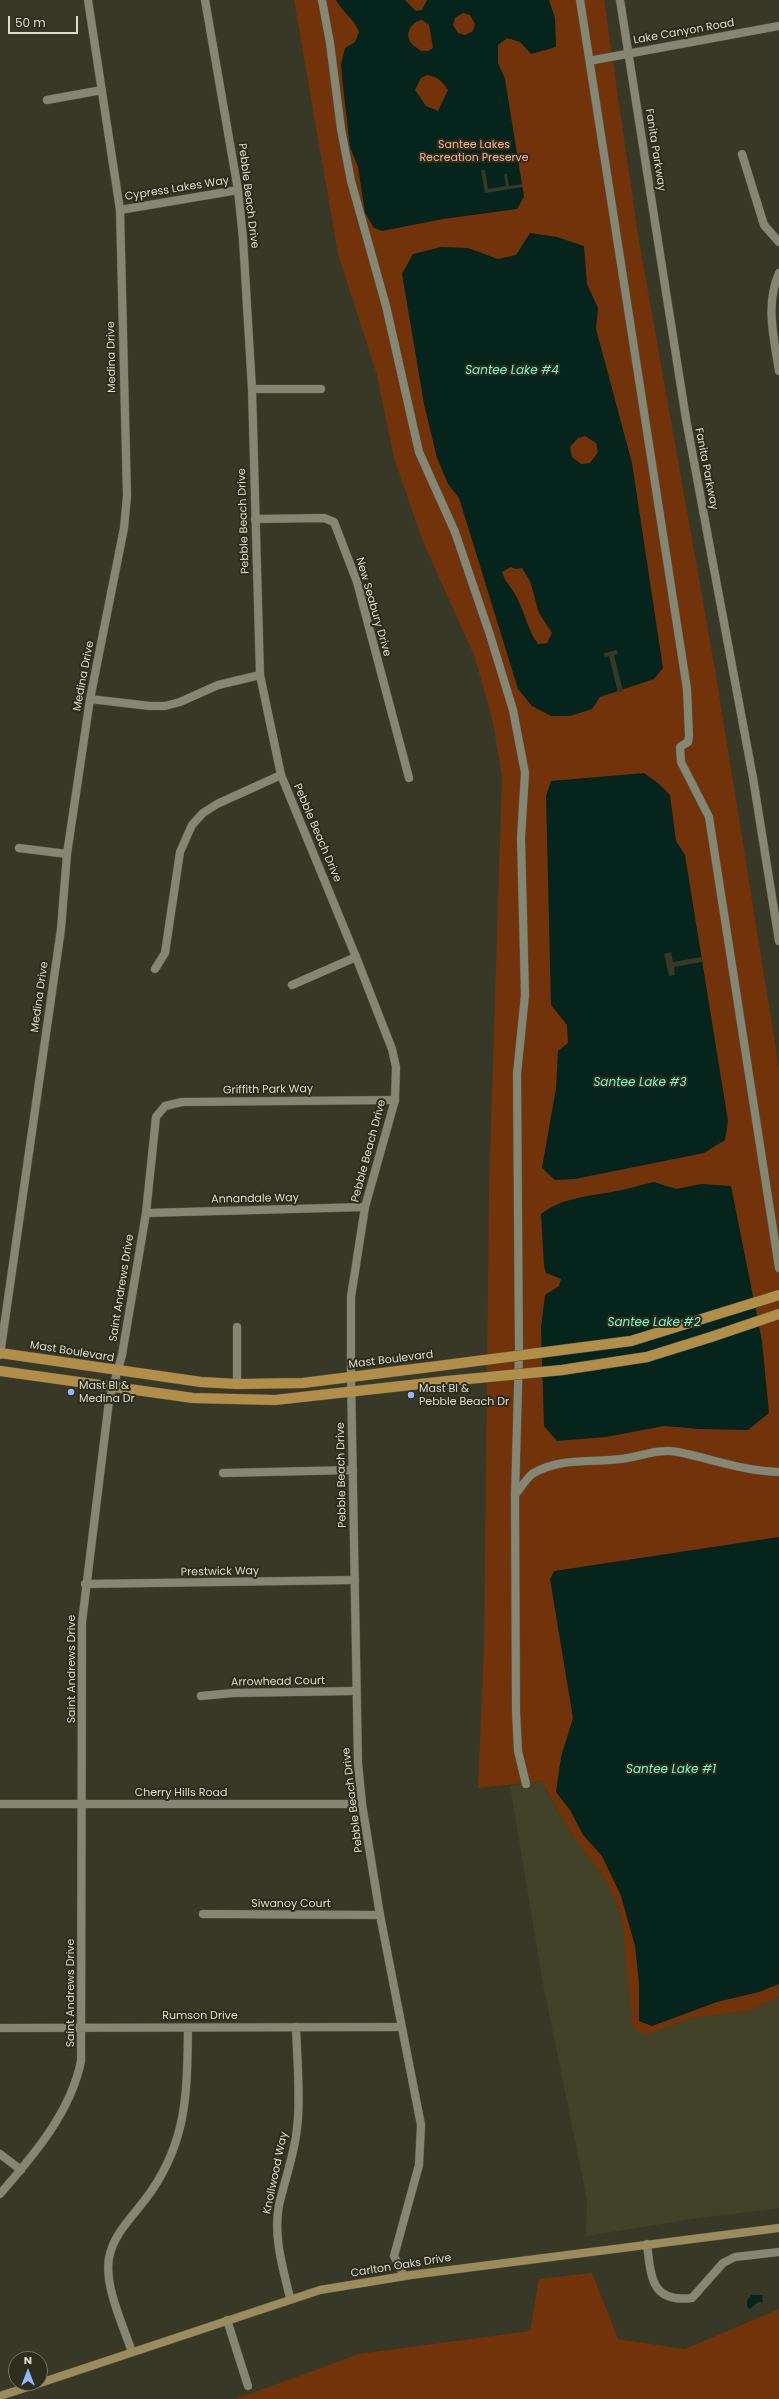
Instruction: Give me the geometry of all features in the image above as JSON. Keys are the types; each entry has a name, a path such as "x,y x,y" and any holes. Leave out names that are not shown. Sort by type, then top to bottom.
{"main road":[{"name":"Mast Boulevard","path":"0,1354 201,1382 237,1384 303,1383 446,1366 631,1341 779,1295"},
{"path":"0,1371 192,1398 275,1400 562,1370 647,1357 779,1314"},
{"name":"Carlton Oaks Drive","path":"48,2380 290,2298 320,2290 404,2276 779,2228"},
{"name":"Carlton Oaks Drive","path":"0,2396 15,2391"}],"street":[{"name":"Medina Drive","path":"0,1354 61,929 67,854 90,699 124,528 127,496 120,210 88,0"},
{"name":"Pebble Beach Drive","path":"205,0 238,190 243,239 252,389 260,675 281,776 356,957 392,1049 396,1067 395,1100 365,1208 352,1296 351,1393 354,1470 355,1691 362,1804 380,1915 421,2125 419,2165 394,2256 404,2276"},
{"path":"322,0 330,43 341,129 351,181 386,306 419,452 455,532 490,635 513,710 524,773 521,838 525,994 517,1074 519,1353 515,1495 516,1711 518,1751 526,1784"},
{"path":"580,0 687,689 689,736 688,742 680,747 681,762 709,817 779,1268"},
{"name":"Fanita Parkway","path":"620,0 686,419 753,778 779,941"},
{"name":"Lake Canyon Road","path":"594,60 628,52 779,26"},
{"path":"47,100 102,90"},
{"path":"742,154 764,225 779,242"},
{"name":"Cypress Lakes Way","path":"120,210 238,190"},
{"path":"779,273 772,290 770,310 779,371"},
{"path":"252,389 321,389"},
{"name":"New Seabury Drive","path":"255,519 324,518 334,522 357,582 409,778"},
{"path":"90,699 150,706 165,706 180,702 218,685 260,675"},
{"path":"154,969 165,953 180,852 192,825 203,813 217,804 281,776"},
{"path":"19,848 67,854"},
{"path":"292,985 356,957"},
{"name":"Griffith Park Way","path":"155,1126 158,1112 165,1106 173,1103 395,1100"},
{"name":"Saint Andrews Drive","path":"0,2194 21,2170 63,2109 72,2092 81,2062 82,1622 85,1584 113,1387 118,1371 146,1213 155,1126"},
{"name":"Annandale Way","path":"146,1213 365,1208"},
{"path":"237,1328 237,1384"},
{"path":"515,1495 531,1475 559,1462 623,1459 652,1452 677,1451 745,1470 779,1472"},
{"path":"223,1473 354,1470"},
{"name":"Prestwick Way","path":"85,1584 355,1580"},
{"name":"Arrowhead Court","path":"201,1696 233,1693 355,1691"},
{"name":"Cherry Hills Road","path":"0,1804 362,1804"},
{"name":"Siwanoy Court","path":"203,1914 380,1915"},
{"name":"Knollwood Way","path":"290,2298 278,2250 277,2225 279,2206 294,2152 298,2117 296,2027"},
{"name":"Rumson Drive","path":"0,2028 401,2027"},
{"path":"132,2352 109,2279 109,2259 116,2236 153,2190 178,2137 186,2101 188,2028"},
{"path":"0,2154 21,2170"},
{"path":"647,2244 651,2276 660,2292 675,2300 692,2298 723,2263 735,2257 779,2252"},
{"path":"227,2320 248,2386"}],"shaded area":[{"path":"545,1781 545,1788 574,1839 600,1871 614,1897 622,1919 626,1952 648,2034 691,2018 749,2011 779,1997 779,2208 700,2218 586,2236 587,2200 543,1984 510,1786"}],"green space":[{"name":"Santee Lakes Recreation Preserve","path":"294,0 604,0 638,235 716,675 779,1069 779,1997 749,2011 691,2018 648,2034 638,2033 632,2023 622,1919 614,1897 600,1871 574,1839 545,1787 545,1781 478,1788 484,1647 489,1191 502,776 492,718 474,655 423,542 394,458 377,375 338,254"},
{"path":"592,2273 618,2339 685,2349 779,2309 779,2399 236,2399 359,2354 530,2331 539,2279"}],"water":[{"path":"336,0 405,0 416,11 422,10 427,0 549,0 555,18 556,47 531,54 520,42 507,38 498,45 498,63 505,79 524,197 517,209 443,219 382,231 374,228 365,213 358,167 350,147 341,64 345,48 355,42 359,32 357,27","holes":["463,13 470,15 475,24 473,31 465,35 458,33 453,25 455,18","422,20 429,25 433,48 428,51 421,51 412,44 409,39 408,36 410,28 418,21","427,75 437,78 448,90 438,111 426,106 415,90 421,78"]},
{"name":"Santee Lake #4","path":"530,233 557,237 584,246 587,284 598,308 596,329 632,463 663,668 654,679 600,697 592,709 570,716 551,716 532,706 518,689 459,498 448,484 437,458 424,404 402,274 413,254 441,247 468,248 498,259 516,255","holes":["585,436 596,443 598,452 590,463 581,464 572,457 570,447 578,438","511,567 515,569 522,568 530,581 539,613 552,633 547,643 538,644 534,638 517,597 504,578 502,572"]},
{"name":"Santee Lake #3","path":"644,773 658,783 670,795 676,841 685,855 728,1121 725,1140 704,1153 575,1179 555,1180 542,1168 556,1088 558,1051 568,1043 567,1025 551,1005 546,796 551,781"},
{"name":"Santee Lake #2","path":"654,1182 676,1189 701,1184 731,1186 762,1341 769,1413 748,1430 699,1429 664,1426 606,1437 557,1441 544,1426 541,1327 545,1295 559,1286 561,1279 546,1273 544,1266 541,1214 566,1201"},
{"name":"Santee Lake #1","path":"779,1537 779,1984 759,1992 717,2002 652,2026 639,2021 639,1983 635,1946 621,1896 602,1856 583,1835 570,1810 556,1792 561,1757 573,1718 550,1579 554,1571"},
{"path":"751,2295 762,2295 763,2302 758,2302 750,2309 747,2307 747,2301"}],"pier":[{"path":"481,170 485,170 488,189 506,186 504,174 507,174 509,186 522,184 523,187 485,193"},
{"path":"617,650 618,654 614,655 623,691 618,693 609,656 605,657 604,653"},
{"path":"671,952 673,962 701,957 702,962 674,967 675,975 669,976 664,954"}],"place":[{"name":"Mast Bl & Medina Dr","path":"71,1392"},
{"name":"Mast Bl & Pebble Beach Dr","path":"411,1395"}]}
